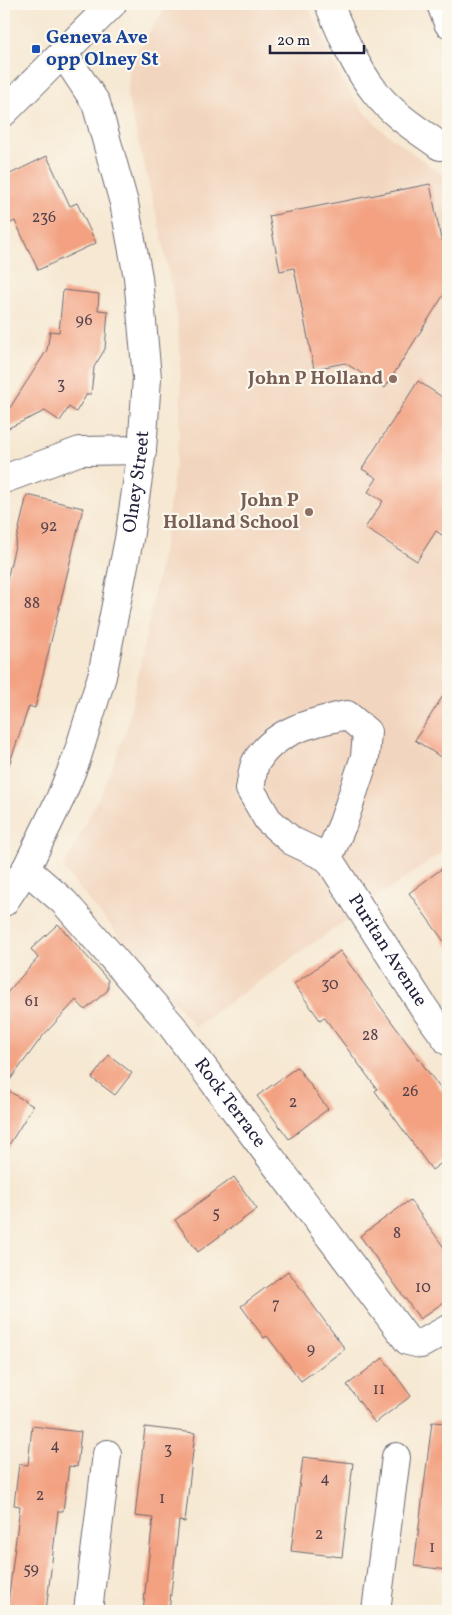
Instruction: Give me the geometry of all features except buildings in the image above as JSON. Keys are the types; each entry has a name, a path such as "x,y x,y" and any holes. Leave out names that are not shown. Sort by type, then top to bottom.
{"street":[{"path":"4,112 112,4"},
{"path":"329,4 357,64 375,92 401,118 440,146"},
{"path":"441,4 448,23"},
{"name":"Olney Street","path":"4,902 26,868 60,799 76,760 102,676 129,539 142,450 146,378 138,277 127,222 96,103 63,53"},
{"path":"4,479 80,451 142,450"},
{"path":"347,715 367,732 365,757 328,858 292,841 268,820 250,789 256,764 271,744 293,730 347,715"},
{"name":"Puritan Avenue","path":"328,858 424,1008 448,1042"},
{"name":"Rock Terrace","path":"26,868 64,902 172,1026 408,1341 421,1344 448,1329"},
{"path":"88,1611 107,1454"},
{"path":"376,1611 396,1457"}],"shaded area":[{"name":"John P Holland School","path":"168,4 307,4 342,81 363,111 383,131 448,179 448,848 195,1027 63,869 103,789 128,725 165,540 179,436 181,391 180,350 176,311 161,234 127,95 130,67 135,54"}],"place":[{"name":"Geneva Ave opp Olney St","path":"36,49"},
{"name":"John P Holland","path":"393,379"},
{"name":"John P Holland School","path":"309,512"}]}
